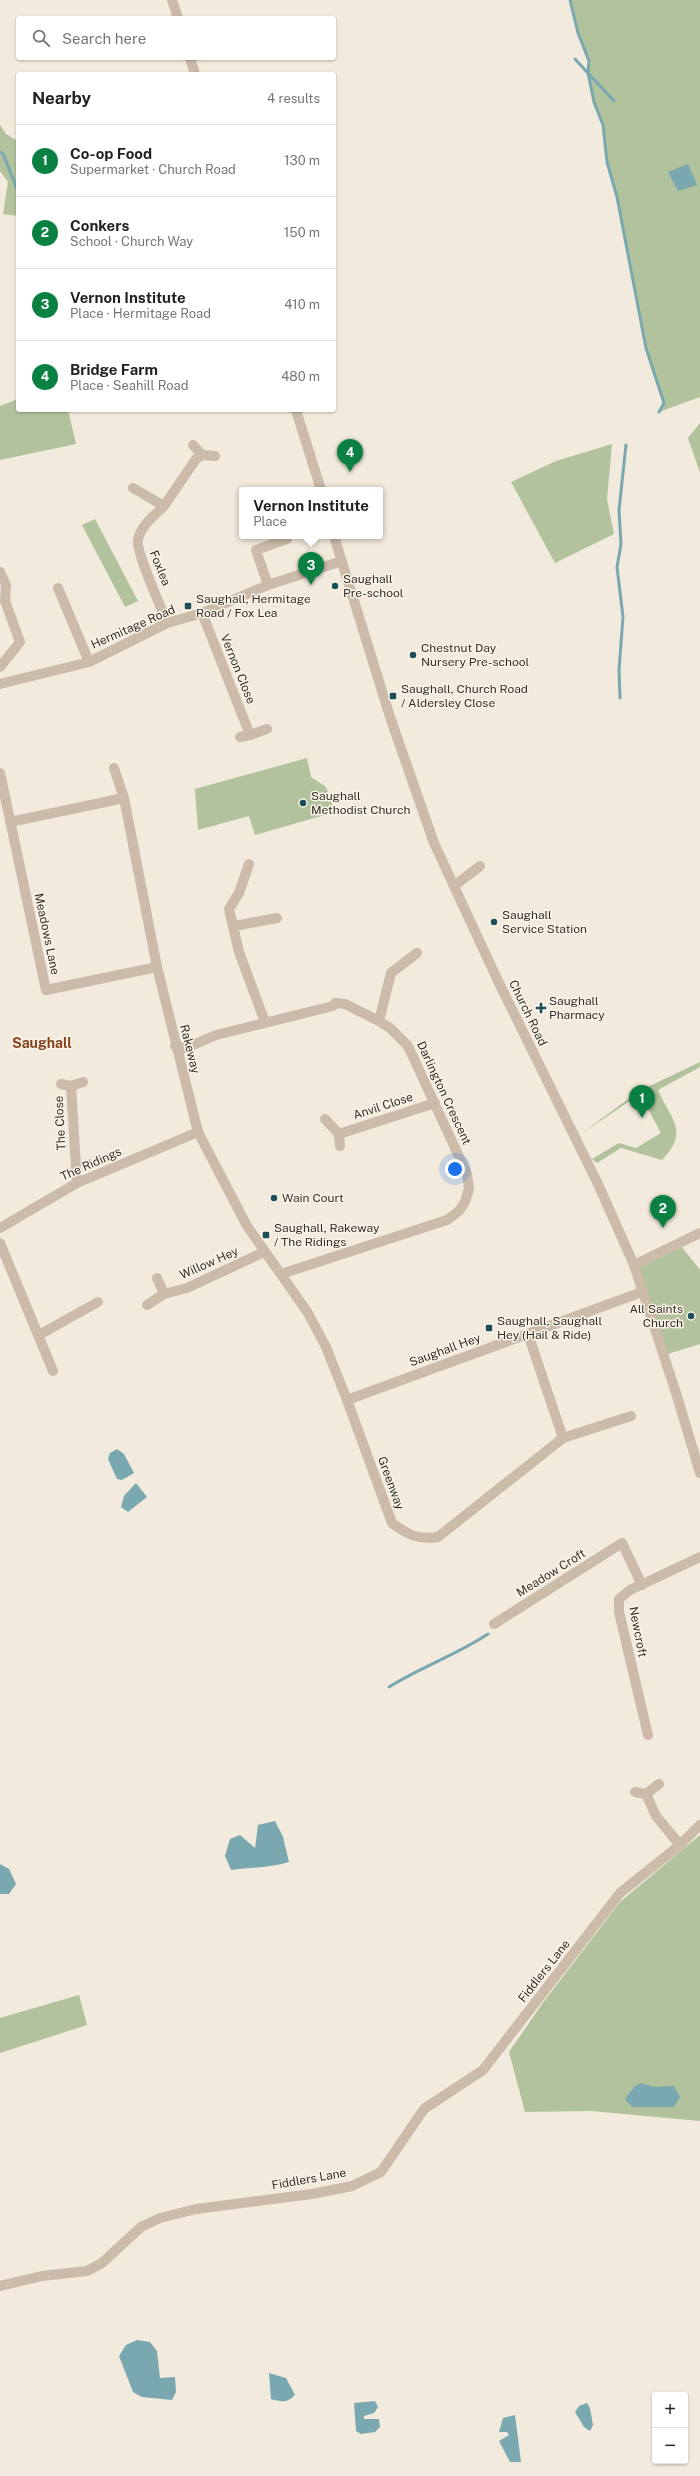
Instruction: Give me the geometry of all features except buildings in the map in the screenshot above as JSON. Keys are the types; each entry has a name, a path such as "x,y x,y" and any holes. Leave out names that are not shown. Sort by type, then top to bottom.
{"street":[{"path":"172,0 177,16"},
{"path":"191,60 194,72"},
{"path":"297,412 320,487"},
{"path":"193,445 202,455 215,456"},
{"name":"Foxlea","path":"167,623 140,556 137,541 142,527 164,506 187,470 202,455"},
{"path":"133,488 164,506"},
{"path":"268,585 256,550 287,539"},
{"name":"Church Road","path":"335,539 390,717 434,843 498,981 598,1184 634,1265 676,1393 700,1473"},
{"name":"Hermitage Road","path":"1,681 89,662 167,623 202,613 268,585 342,561"},
{"path":"0,572 6,585 5,601 20,642 0,667"},
{"path":"58,588 89,662"},
{"name":"Vernon Close","path":"202,613 245,736 267,729"},
{"name":"Rakeway","path":"114,768 124,798 157,967 175,1046 198,1132 247,1226 264,1252 288,1283"},
{"name":"Meadows Lane","path":"0,773 46,990 157,967"},
{"path":"10,822 124,798"},
{"path":"249,864 239,893 229,909 239,952 265,1022"},
{"path":"454,886 480,866"},
{"path":"233,923 277,918"},
{"path":"379,1021 391,973 417,953"},
{"name":"Darlington Crescent","path":"175,1046 186,1048 216,1035 333,1006 335,1003 345,1004 390,1028 408,1046 435,1103 467,1174 469,1189 465,1202 459,1211 447,1220 280,1274"},
{"name":"The Close","path":"76,1182 66,1085 83,1082"},
{"name":"Anvil Close","path":"339,1134 435,1103"},
{"path":"325,1119 339,1134 340,1146"},
{"name":"The Ridings","path":"0,1228 76,1182 198,1132"},
{"path":"634,1265 700,1233"},
{"path":"0,1243 53,1371"},
{"name":"Willow Hey","path":"147,1304 164,1294 187,1288 264,1252"},
{"path":"157,1278 164,1294"},
{"name":"Greenway","path":"288,1283 308,1313 326,1348 348,1400 392,1523 409,1536 424,1539 438,1537 563,1438 631,1416"},
{"name":"Saughall Hey","path":"348,1400 642,1292"},
{"path":"39,1335 86,1314 98,1302"},
{"path":"528,1334 563,1438"},
{"name":"Meadow Croft","path":"494,1624 625,1540 642,1585"},
{"name":"Newcroft","path":"648,1735 618,1608 619,1599 630,1590 700,1558"},
{"path":"635,1792 646,1794 659,1784"},
{"path":"646,1794 656,1816 680,1845"},
{"name":"Fiddlers Lane","path":"0,2286 37,2277 87,2271 102,2263 141,2227 160,2218 196,2209 312,2194 352,2186 381,2172 424,2109 483,2070 620,1893 680,1845 700,1825"}],"green space":[{"path":"570,0 700,0 700,397 659,412 664,403 646,348 617,197 607,162 603,125 594,102 588,73 589,61 578,33"},
{"path":"0,125 6,134 16,140 16,216 3,214 8,182 0,171"},
{"path":"16,400 16,412 68,412 76,444 0,460 0,406"},
{"path":"700,423 700,473 688,438"},
{"path":"612,444 607,499 614,534 555,563 511,482 556,461"},
{"path":"95,519 138,601 125,607 82,525"},
{"path":"307,758 311,777 326,787 335,812 255,835 249,816 198,830 195,789"},
{"path":"700,1062 700,1067 658,1090 675,1125 676,1133 675,1141 662,1160 621,1148 597,1163 592,1159 619,1143 636,1148 661,1133 640,1094 581,1134 639,1091"},
{"path":"681,1246 700,1270 700,1344 668,1354 639,1267"},
{"path":"700,1835 700,2121 591,2111 525,2112 509,2052 542,2004 620,1902"},
{"path":"79,1995 87,2025 0,2053 0,2018"}],"water":[{"path":"688,164 697,185 678,191 668,172"},
{"path":"117,1449 124,1454 134,1473 122,1480 117,1479 108,1459 110,1453"},
{"path":"136,1483 147,1497 128,1512 121,1507 124,1496"},
{"path":"275,1821 283,1837 289,1862 231,1870 225,1856 230,1839 240,1835 255,1848 258,1825"},
{"path":"0,1864 9,1869 16,1884 9,1894 0,1894"},
{"path":"641,2083 654,2087 674,2086 680,2097 674,2107 632,2107 625,2099 635,2086"},
{"path":"137,2340 150,2342 157,2351 160,2378 175,2377 176,2392 172,2400 142,2397 133,2392 119,2356 126,2345"},
{"path":"269,2373 286,2378 295,2395 284,2401 271,2399"},
{"path":"375,2401 378,2407 374,2413 364,2416 364,2419 379,2419 380,2427 375,2432 361,2434 356,2431 354,2403"},
{"path":"587,2403 590,2408 593,2425 590,2431 584,2427 575,2412 579,2406"},
{"path":"515,2415 521,2462 510,2462 499,2441 509,2435 507,2432 499,2432 503,2418"}],"waterway":[{"path":"570,0 578,33 589,61 588,73 594,102 603,125 607,162 617,197 646,348 664,403 659,412"},
{"path":"575,59 614,101"},
{"path":"0,152 3,154 16,186"},
{"path":"620,698 619,670 623,617 617,567 621,544 619,510 626,445"},
{"path":"389,1687 488,1634"}],"place":[{"name":"Bridge Farm","path":"350,472"},
{"name":"Vernon Institute","path":"311,585"},
{"name":"Saughall Pre-school","path":"335,586"},
{"name":"Saughall, Hermitage Road / Fox Lea","path":"188,606"},
{"name":"Chestnut Day Nursery Pre-school","path":"413,655"},
{"name":"Saughall, Church Road / Aldersley Close","path":"393,696"},
{"name":"Saughall Methodist Church","path":"303,803"},
{"name":"Saughall Service Station","path":"494,922"},
{"name":"Saughall Pharmacy","path":"541,1008"},
{"name":"Co-op Food","path":"642,1118"},
{"name":"Wain Court","path":"274,1198"},
{"name":"Conkers","path":"663,1228"},
{"name":"Saughall, Rakeway / The Ridings","path":"266,1235"},
{"name":"All Saints Church","path":"691,1316"},
{"name":"Saughall, Saughall Hey (Hail & Ride)","path":"489,1328"}],"district":[{"name":"Saughall","path":"42,1043"}]}
